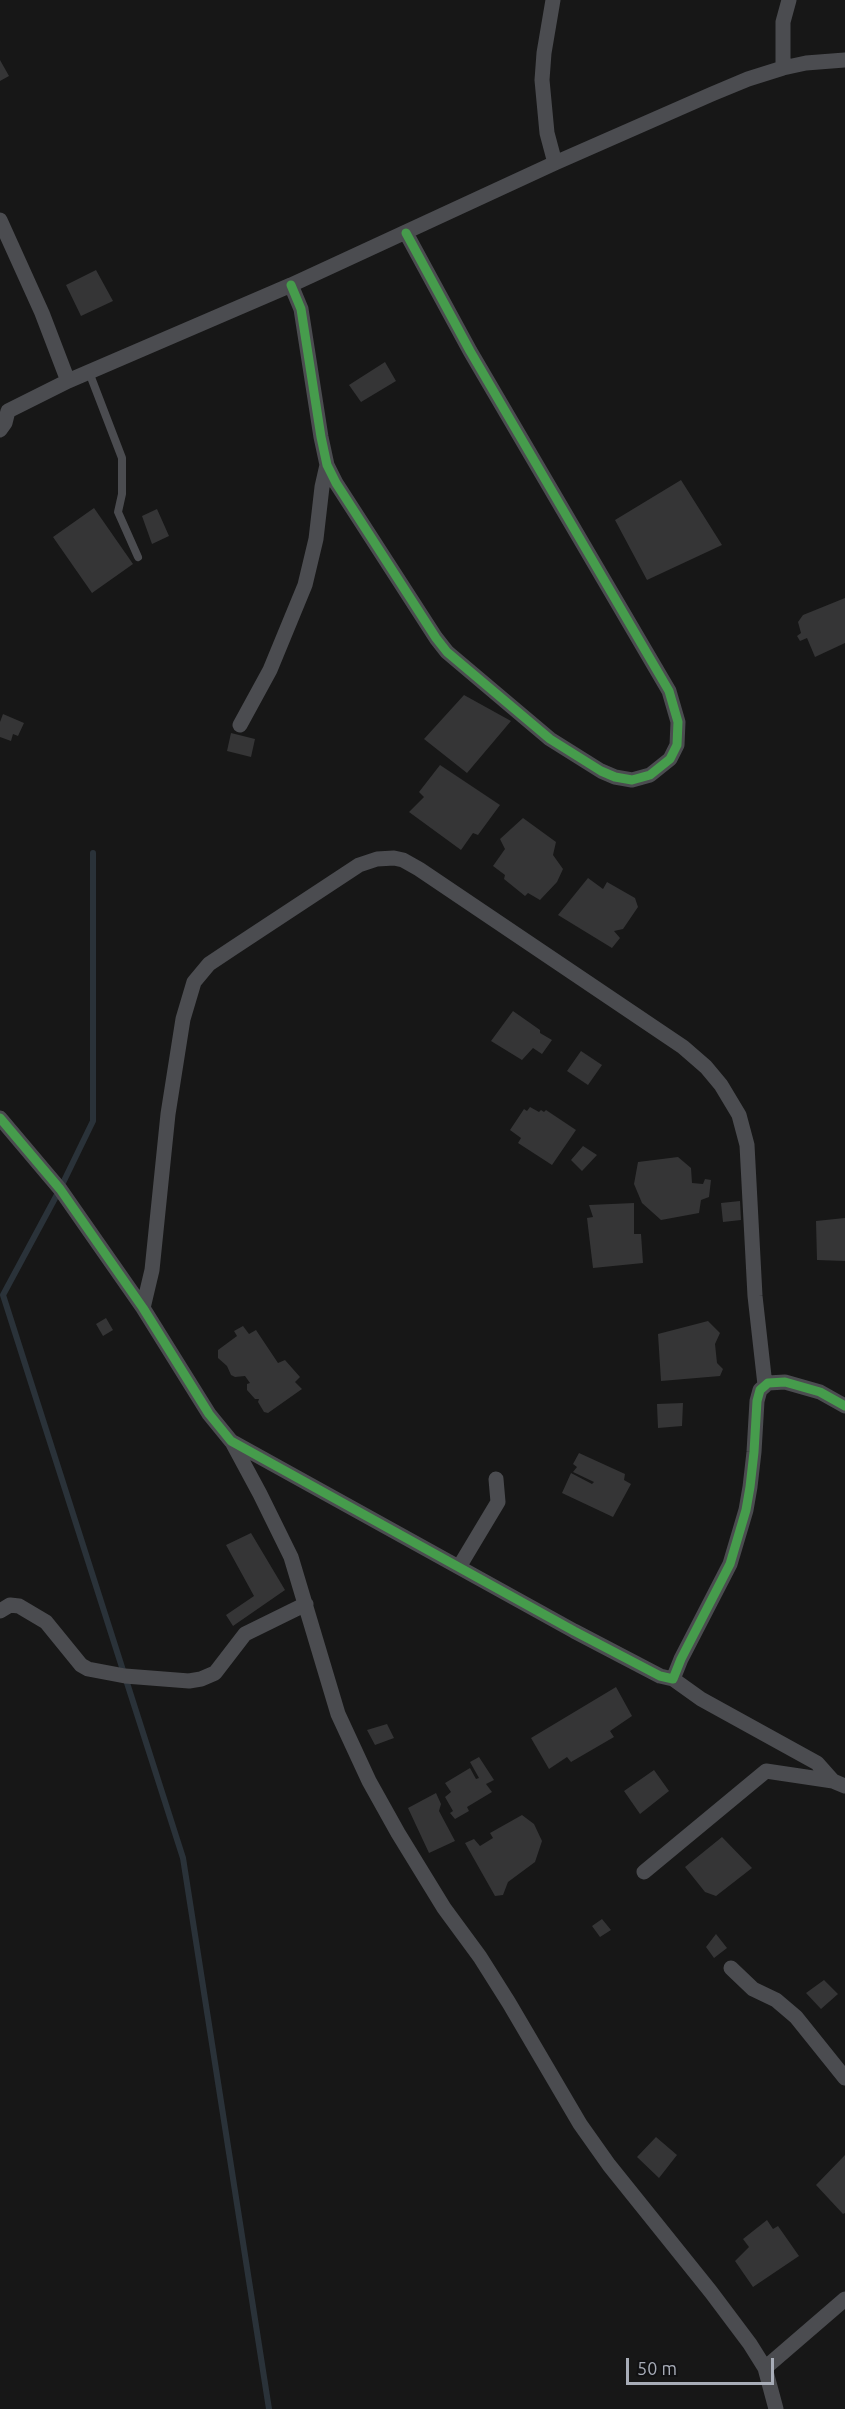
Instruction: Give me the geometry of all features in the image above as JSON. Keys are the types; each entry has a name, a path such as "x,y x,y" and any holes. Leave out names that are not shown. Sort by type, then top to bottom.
{"street":[{"path":"553,0 542,80 547,133 555,163"},
{"path":"783,68 783,22 789,0"},
{"path":"0,430 5,423 4,412 68,381 291,285 555,163 748,79 806,63 845,60"},
{"path":"0,220 42,313 68,381"},
{"path":"291,285 301,309 327,465 336,483 436,638 447,652 550,739 601,771 615,777 632,780 643,778 659,770 670,759 677,746 678,722 669,692 470,351 406,233"},
{"path":"240,725 270,670 305,585 316,538 327,465"},
{"path":"143,1308 152,1270 168,1114 183,1019 194,982 209,964 359,865 377,859 403,860 683,1047 721,1084 739,1115 747,1145 755,1296 765,1385 757,1401 754,1452 746,1510 730,1564 673,1679"},
{"path":"0,1118 60,1189 143,1308 180,1372 231,1441 261,1494 291,1557 338,1713 369,1781 398,1833 444,1908 509,2003 580,2124 635,2199 728,2314 765,2368 776,2409"},
{"path":"765,1385 785,1382 801,1386 845,1406"},
{"path":"231,1441 574,1631 607,1647 628,1661 660,1676 673,1679 701,1700 817,1763 839,1783"},
{"path":"459,1567 498,1503 496,1479"},
{"path":"0,1611 10,1605 19,1606 46,1622 81,1665 94,1671 189,1681 216,1673 245,1634 306,1604"},
{"path":"644,1872 766,1771 839,1783"},
{"path":"732,1968 753,1989 776,2000 796,2018 845,2078"},
{"path":"765,2368 845,2299"}],"lane":[{"path":"89,372 122,458 122,494 118,512 138,557"}],"building":[{"path":"0,60 9,76 0,81"},
{"path":"96,270 113,301 81,316 66,285"},
{"path":"385,362 396,381 361,402 349,385"},
{"path":"681,480 722,545 647,580 615,520"},
{"path":"94,508 133,564 92,593 53,537"},
{"path":"157,509 169,536 152,544 142,516"},
{"path":"845,598 845,643 815,657 807,638 800,641 797,636 801,633 798,622 803,615"},
{"path":"464,695 511,721 467,773 424,739"},
{"path":"3,714 24,723 18,736 13,734 11,741 0,737 0,722"},
{"path":"231,733 255,739 251,757 227,751"},
{"path":"440,765 500,805 478,835 473,833 461,850 409,812 424,797 419,792"},
{"path":"523,818 556,842 553,855 563,869 557,882 540,900 528,893 525,896 504,879 505,875 493,866 505,849 500,839"},
{"path":"588,878 603,889 607,882 635,898 638,907 623,929 614,931 620,938 612,948 558,915"},
{"path":"513,1011 552,1040 542,1054 533,1048 522,1060 491,1041"},
{"path":"581,1051 602,1065 588,1085 567,1071"},
{"path":"530,1107 539,1112 546,1110 576,1130 552,1165 518,1143 521,1138 510,1130 524,1109 527,1111"},
{"path":"583,1146 597,1155 582,1171 571,1160"},
{"path":"678,1157 691,1168 692,1183 703,1184 705,1179 711,1180 709,1197 701,1200 699,1213 661,1220 642,1203 634,1184 638,1162"},
{"path":"740,1201 741,1220 723,1222 721,1203"},
{"path":"634,1203 634,1234 641,1234 643,1263 593,1268 587,1218 593,1217 589,1205"},
{"path":"845,1218 845,1261 817,1260 816,1221"},
{"path":"106,1318 113,1330 103,1336 96,1324"},
{"path":"708,1321 720,1333 715,1344 717,1363 723,1369 720,1376 661,1381 658,1334"},
{"path":"243,1326 249,1334 256,1330 278,1363 285,1360 300,1377 295,1382 302,1389 268,1413 264,1412 258,1402 259,1399 255,1399 247,1390 247,1384 250,1383 245,1376 231,1375 227,1366 218,1358 218,1350 237,1336 234,1331"},
{"path":"683,1403 682,1426 658,1428 657,1404"},
{"path":"579,1453 625,1474 624,1480 631,1484 613,1517 562,1493 571,1473 592,1484 594,1482 573,1472 577,1467 573,1464"},
{"path":"251,1533 285,1590 233,1626 226,1615 254,1596 226,1545"},
{"path":"616,1687 632,1716 610,1731 614,1737 571,1762 567,1757 549,1769 531,1738"},
{"path":"387,1724 394,1738 375,1745 367,1730"},
{"path":"479,1757 494,1780 486,1784 492,1792 467,1807 469,1811 455,1819 450,1813 453,1811 445,1797 451,1792 445,1783 470,1768 476,1779 479,1778 470,1762"},
{"path":"654,1770 669,1791 640,1814 624,1791"},
{"path":"436,1793 441,1804 439,1811 455,1841 429,1853 408,1808"},
{"path":"522,1815 534,1824 542,1841 535,1862 508,1882 503,1895 495,1896 465,1843 474,1839 480,1846 493,1838 490,1833"},
{"path":"722,1837 752,1868 716,1896 705,1892 685,1867"},
{"path":"602,1919 611,1930 600,1937 592,1926"},
{"path":"716,1934 727,1948 714,1958 706,1947"},
{"path":"824,1980 838,1994 821,2009 806,1993"},
{"path":"656,2137 677,2155 659,2178 637,2157"},
{"path":"845,2155 845,2213 843,2214 816,2185"},
{"path":"767,2220 773,2229 778,2226 799,2256 753,2287 735,2261 749,2247 743,2239"}],"waterway":[{"path":"93,853 93,1121 60,1189 3,1295 183,1858 269,2409"}],"cycle path":[{"path":"291,285 301,309 327,465 336,483 436,638 447,652 550,739 601,771 615,777 632,780 650,775 670,759 677,745 678,722 669,691 470,351 406,233"},
{"path":"0,1118 60,1189 143,1308 209,1414 231,1441 574,1631 660,1676 673,1679 730,1564 746,1510 750,1487 757,1401 760,1390 768,1383 785,1382 820,1392 845,1406"}]}
